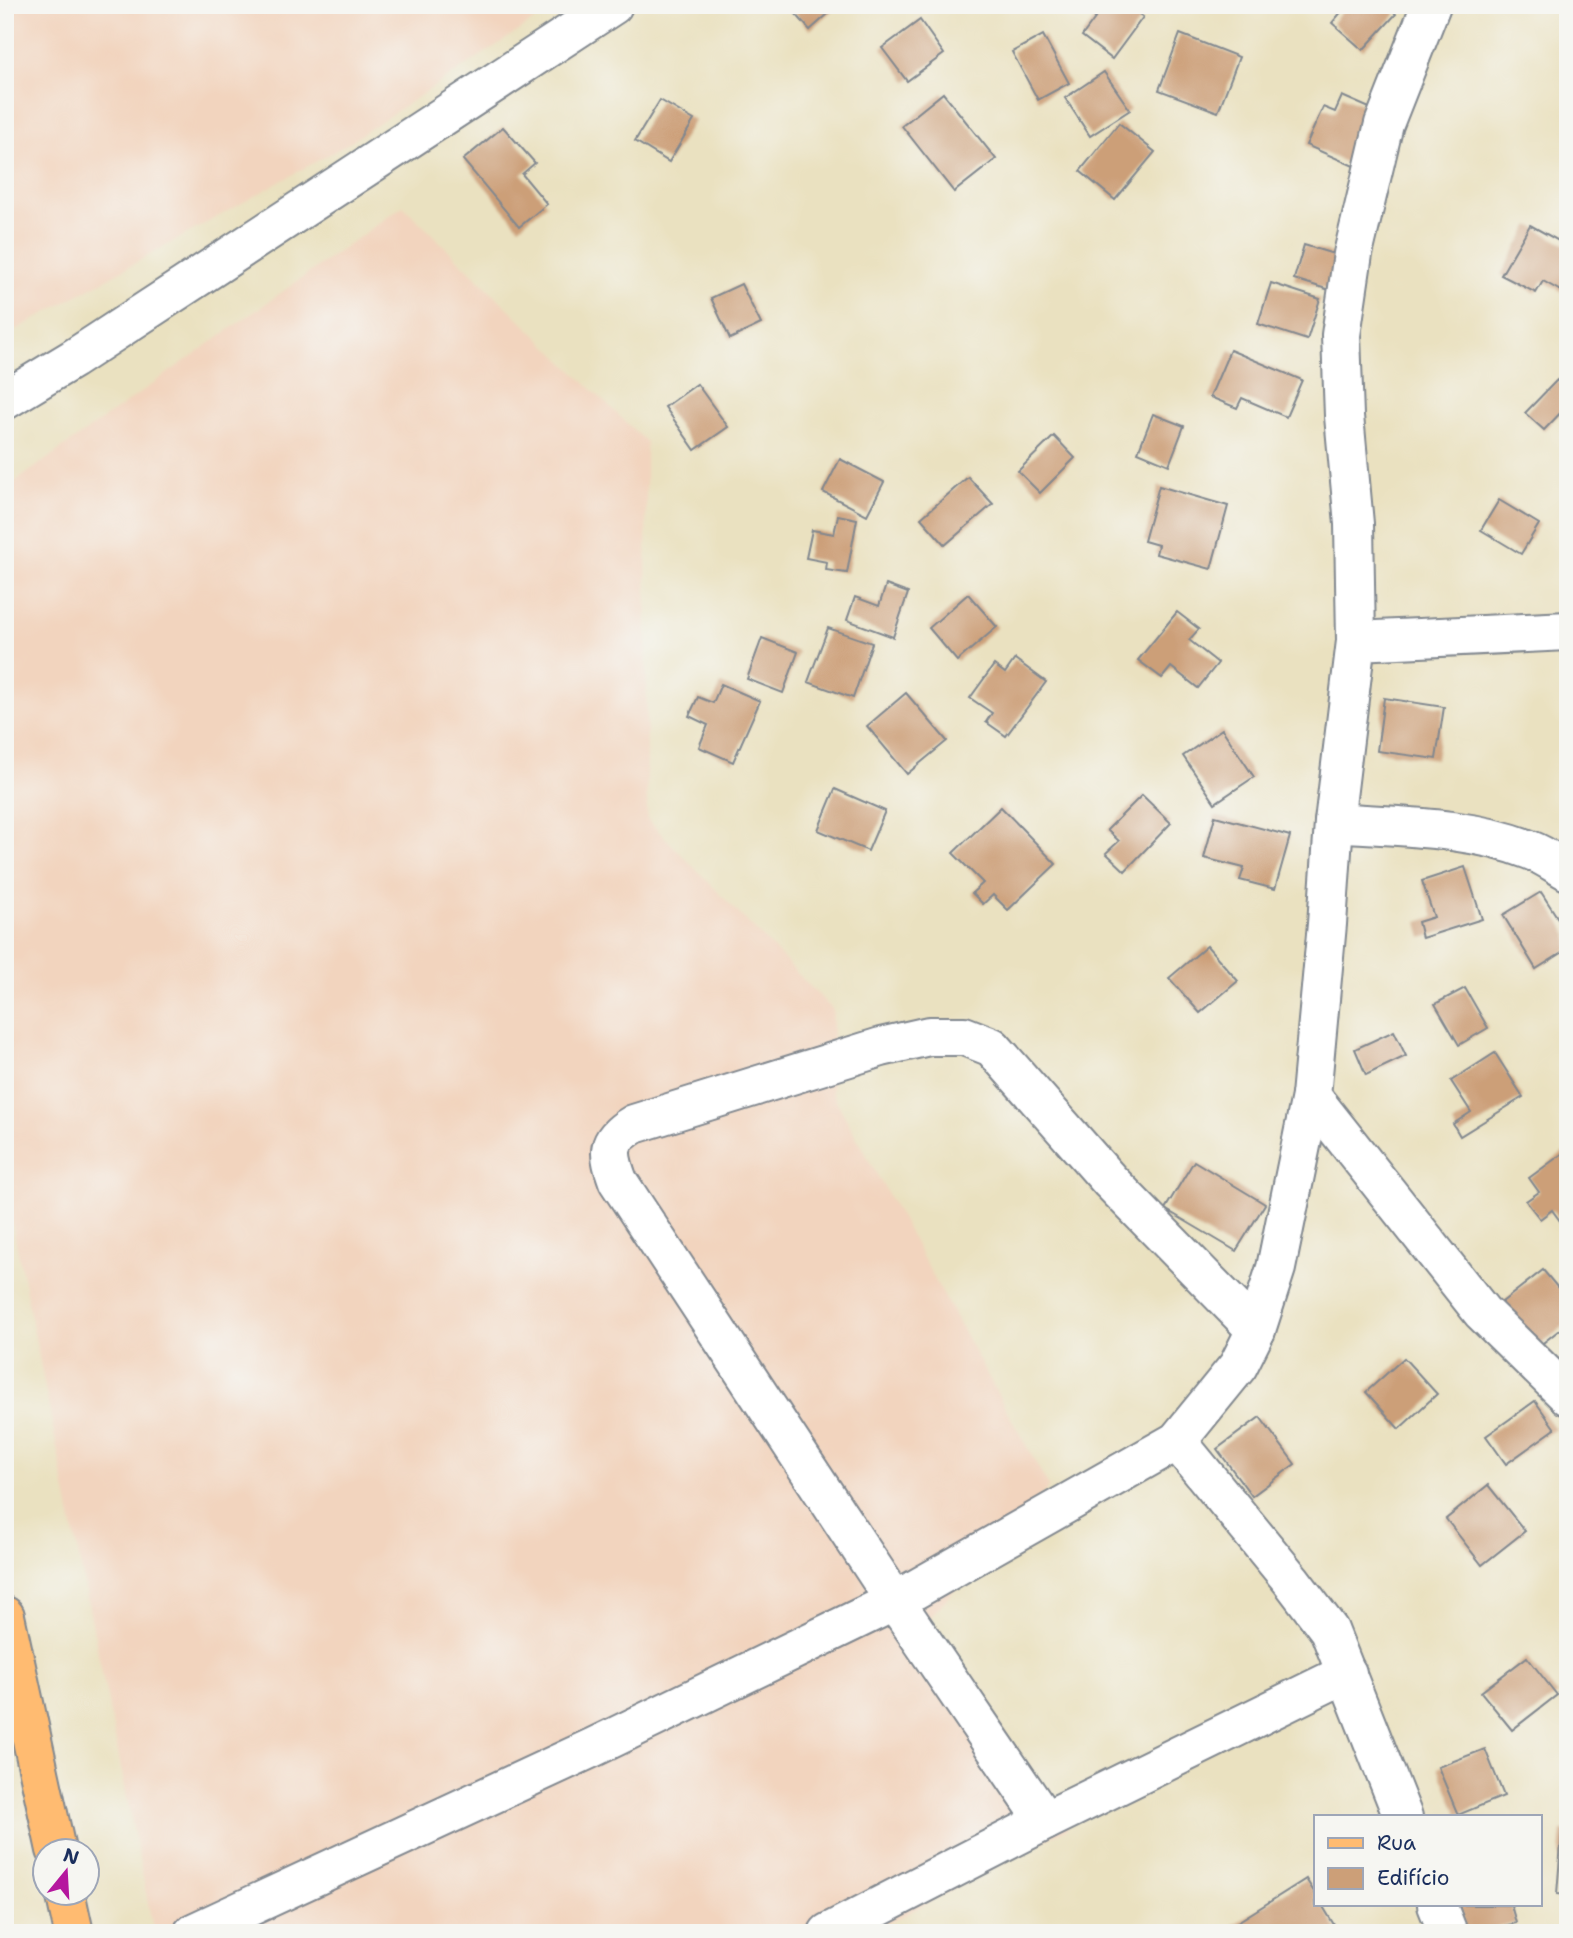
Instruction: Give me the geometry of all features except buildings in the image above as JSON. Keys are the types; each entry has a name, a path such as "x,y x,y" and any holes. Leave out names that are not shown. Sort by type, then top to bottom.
{"main road":[{"path":"5,1616 53,1836"},
{"path":"68,1906 74,1933"}],"street":[{"path":"5,400 73,359 613,5"},
{"path":"193,1933 594,1747 895,1601 1177,1441 1238,1366 1255,1330 1276,1268 1311,1096 1334,822 1356,641 1353,524 1343,416 1340,335 1353,254 1384,124 1431,5"},
{"path":"1356,641 1568,631"},
{"path":"1334,822 1446,830 1491,838 1532,851 1568,872"},
{"path":"1045,1821 895,1601 618,1181 611,1161 611,1145 619,1133 634,1124 881,1047 929,1037 964,1036 992,1047 1110,1181 1255,1330"},
{"path":"1311,1096 1482,1312 1568,1396"},
{"path":"1177,1441 1329,1630 1402,1815"},
{"path":"828,1933 1045,1821 1347,1673"},
{"path":"1437,1906 1448,1933"}],"shaded area":[{"path":"5,5 558,5 342,147 5,336"},
{"path":"403,206 646,442 647,819 833,1010 832,1093 1049,1487 928,1619 1068,1828 871,1933 154,1933 5,1187 5,489"}]}
